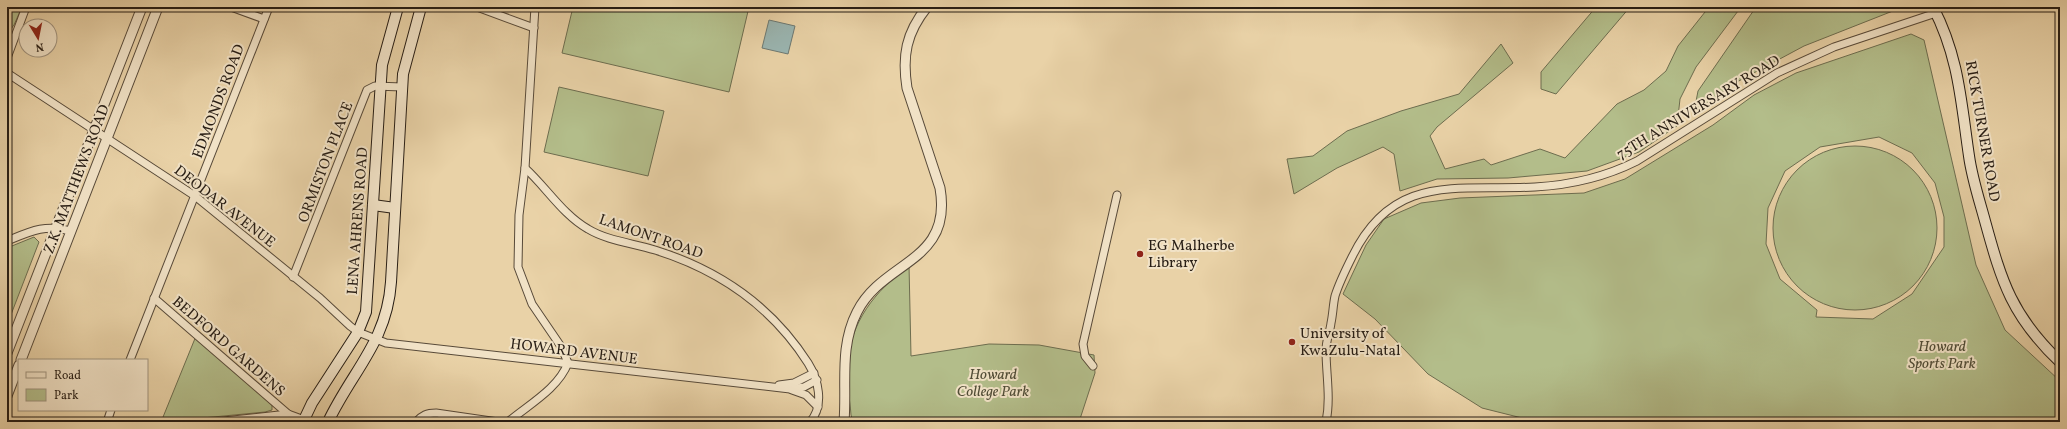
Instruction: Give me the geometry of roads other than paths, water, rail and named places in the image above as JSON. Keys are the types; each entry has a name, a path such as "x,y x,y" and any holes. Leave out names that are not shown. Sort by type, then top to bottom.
{"main road":[{"name":"LENA AHRENS ROAD","path":"305,421 358,332 366,312 382,65 398,7"},
{"path":"328,422 384,325 390,300 402,87 405,60 421,7"},
{"name":"RICK TURNER ROAD","path":"1935,10 1953,54 1974,180 2003,281 2011,301 2026,326 2039,342 2060,362"},
{"path":"373,206 396,208"}],"street":[{"path":"7,58 26,7"},
{"name":"Z.K. MATTHEWS ROAD","path":"7,353 142,7"},
{"name":"Z.K. MATTHEWS ROAD","path":"21,359 158,7"},
{"path":"231,7 264,19"},
{"name":"EDMONDS ROAD","path":"130,359 269,7"},
{"path":"477,7 534,28"},
{"path":"508,422 554,384 565,371 568,363 562,348 532,304 518,267 519,215 525,168 535,7"},
{"path":"844,422 845,352 848,336 858,310 874,290 921,252 933,238 941,220 943,205 940,188 904,75 904,61 909,37 920,16 927,7"},
{"name":"75TH ANNIVERSARY ROAD","path":"1326,422 1329,402 1327,343 1335,294 1362,236 1374,222 1392,206 1415,195 1444,188 1550,186 1583,180 1620,170 1637,161 1777,73 1834,47 1935,10"},
{"name":"DEODAR AVENUE","path":"7,73 195,196 358,332"},
{"path":"381,85 402,87"},
{"name":"ORMISTON PLACE","path":"293,277 363,98 367,90 381,85"},
{"name":"LAMONT ROAD","path":"525,168 568,213 587,229 606,237 673,255 702,267 732,284 756,303 779,326 798,348 817,380"},
{"path":"1093,366 1084,356 1083,344 1117,195"},
{"path":"7,241 37,229 56,227 71,231"},
{"name":"BEDFORD GARDENS","path":"154,298 288,414 305,421"},
{"name":"HOWARD AVENUE","path":"358,332 386,343 790,389 806,395 818,407"},
{"path":"7,396 18,368"},
{"name":"HOWARD AVENUE","path":"770,387 794,383 814,373"},
{"path":"810,422 818,407 817,380"},
{"name":"HOWARD AVENUE","path":"790,389 804,386 817,380"},
{"path":"107,422 111,411"},
{"path":"416,422 421,416 428,413 436,413 498,422"},
{"name":"BEDFORD GARDENS","path":"214,422 288,414"}],"water":[{"path":"769,20 795,26 788,54 762,48"}],"place":[{"name":"EG Malherbe Library","path":"1140,254"},
{"name":"University of KwaZulu-Natal","path":"1292,342"}],"park label":[{"name":"Howard Sports Park","path":"1942,354"},
{"name":"Howard College Park","path":"993,382"}]}
